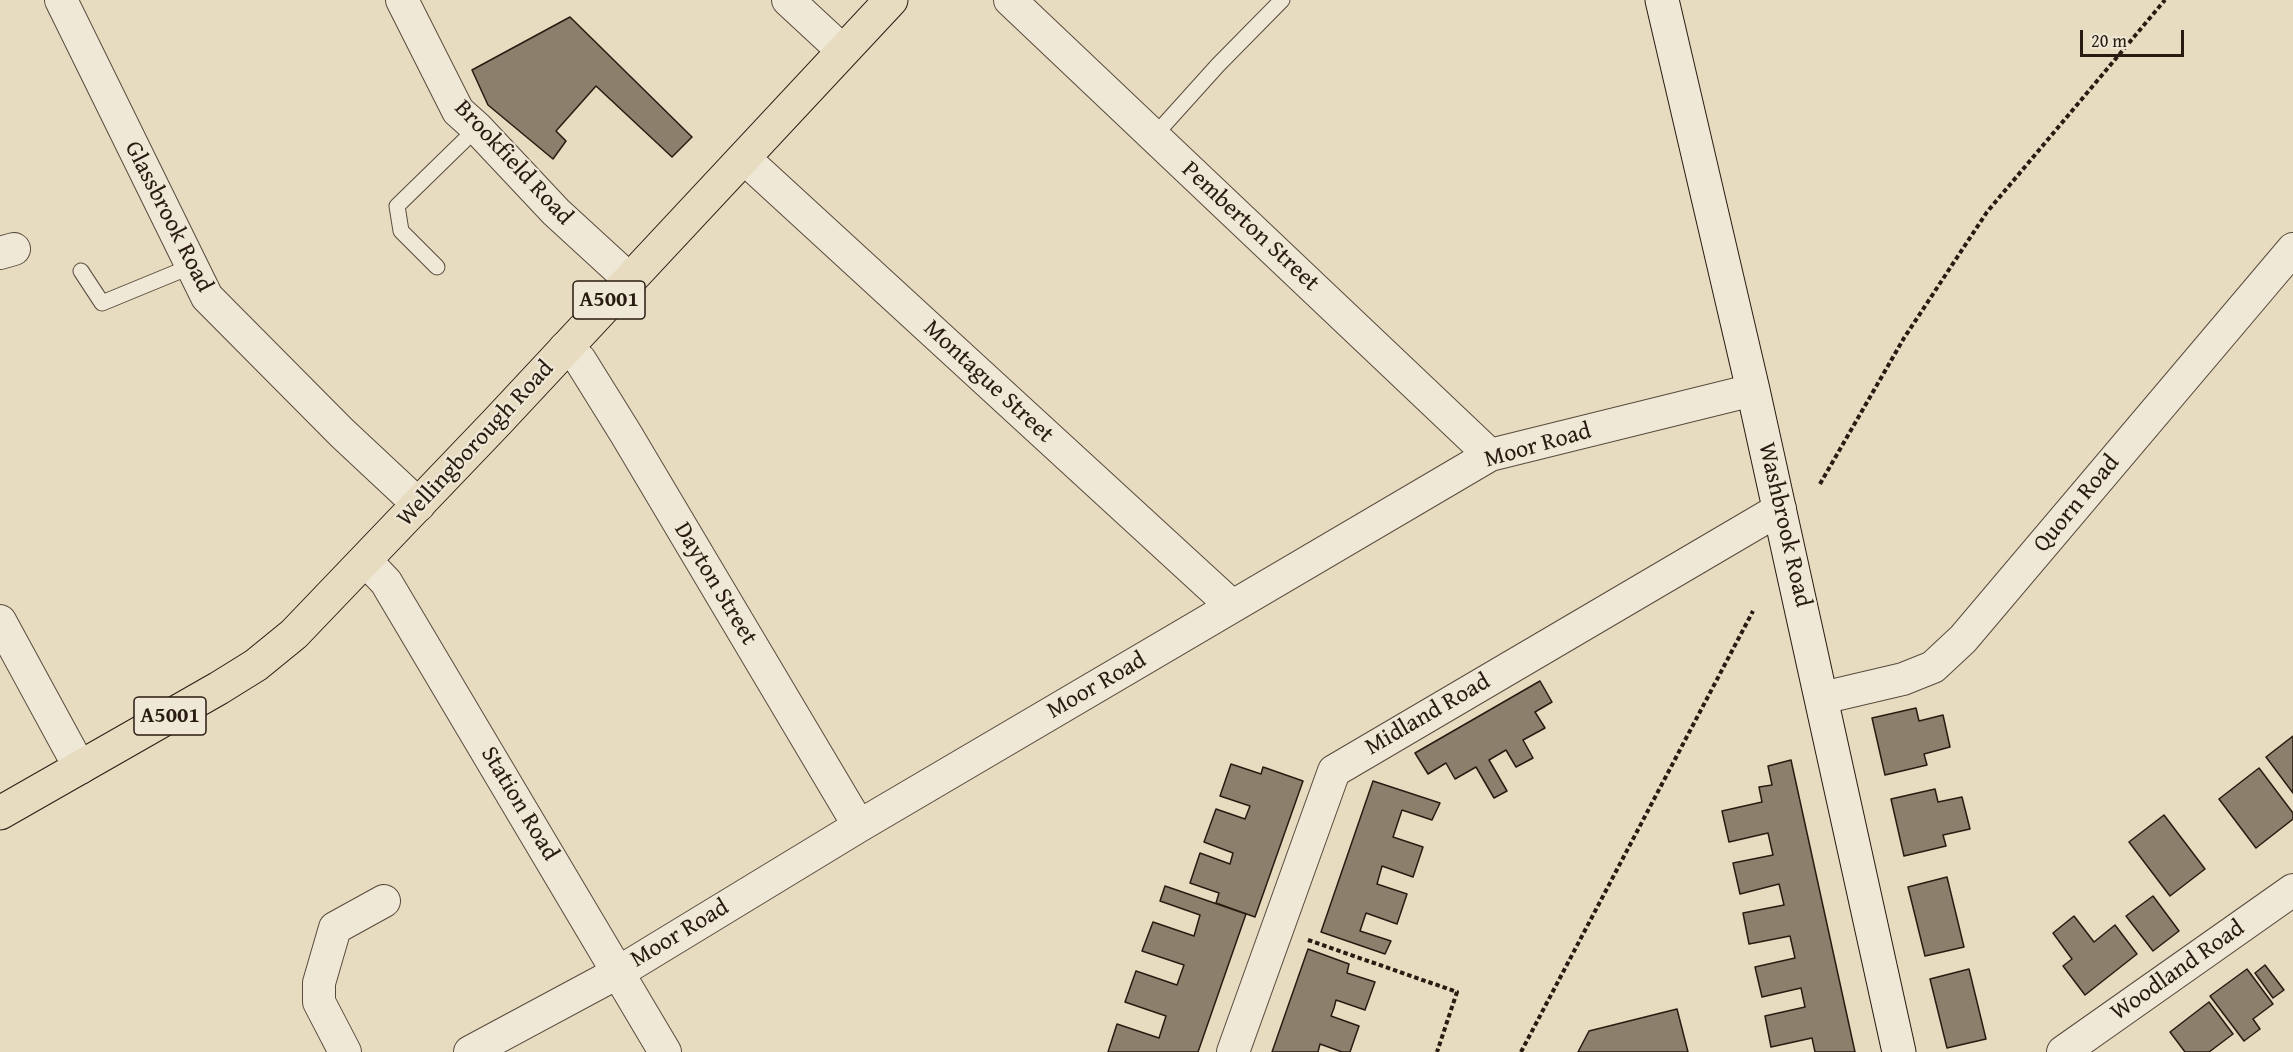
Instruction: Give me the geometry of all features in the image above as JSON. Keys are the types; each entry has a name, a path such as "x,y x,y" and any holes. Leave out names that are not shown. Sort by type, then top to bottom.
{"main road":[{"name":"Wellingborough Road","path":"0,813 256,665 294,634 419,505 891,0"},
{"name":"Washbrook Road","path":"1662,0 1753,390 1899,1052"}],"street":[{"name":"Glassbrook Road","path":"61,0 207,297 342,433 419,505"},
{"name":"Brookfield Road","path":"402,0 458,111 556,212 629,279"},
{"path":"789,0 843,51"},
{"name":"Pemberton Street","path":"1010,0 1490,454"},
{"name":"Montague Street","path":"744,158 1232,606"},
{"name":"Quorn Road","path":"1822,698 1903,680 1933,667 1963,639 2293,249"},
{"name":"Dayton Street","path":"565,348 580,360 626,434 859,826"},
{"name":"Moor Road","path":"470,1052 619,972 859,826 1490,454 1753,390"},
{"name":"Midland Road","path":"1233,1052 1334,771 1779,508"},
{"name":"Station Road","path":"366,561 386,582 665,1052"},
{"path":"0,621 81,768"},
{"name":"Woodland Road","path":"2063,1052 2293,890"},
{"path":"345,1052 319,1002 319,983 335,928 384,902"}],"lane":[{"path":"1154,136 1218,65 1282,0"},
{"path":"437,267 401,231 397,206 477,128"},
{"path":"81,272 102,303 192,266"}],"path":[{"path":"1820,484 1904,338 1987,212 2165,0"},
{"path":"1521,1052 1753,611"},
{"path":"1276,929 1457,992 1437,1052"}],"building":[{"path":"570,17 692,137 672,157 596,86 556,131 566,141 553,159 488,105 472,70"},
{"path":"1540,681 1552,702 1535,712 1545,728 1523,740 1533,758 1516,767 1506,750 1489,760 1507,791 1494,798 1476,767 1455,779 1446,763 1428,774 1415,753"},
{"path":"1916,708 1919,721 1943,715 1950,747 1924,754 1927,765 1885,775 1872,718"},
{"path":"2293,736 2293,793 2266,757"},
{"path":"1791,760 1855,1052 1815,1052 1812,1038 1771,1047 1765,1016 1805,1007 1801,988 1762,997 1755,967 1795,958 1790,936 1749,944 1743,913 1784,905 1779,884 1740,894 1733,863 1773,855 1768,833 1729,842 1722,811 1762,802 1759,787 1772,785 1768,766"},
{"path":"1231,764 1261,774 1263,767 1303,781 1255,917 1216,903 1219,893 1190,883 1200,853 1230,864 1233,853 1204,842 1216,809 1245,819 1250,806 1220,796"},
{"path":"2259,768 2293,813 2293,819 2256,848 2219,799"},
{"path":"1373,781 1440,803 1432,820 1402,810 1393,837 1423,847 1413,877 1382,866 1377,884 1407,894 1397,924 1366,913 1360,931 1391,941 1385,954 1321,932"},
{"path":"1935,789 1938,802 1962,797 1970,829 1943,835 1946,846 1904,856 1891,799"},
{"path":"2164,815 2205,869 2170,896 2129,842"},
{"path":"1947,877 1964,947 1925,956 1908,887"},
{"path":"1165,886 1246,914 1198,1052 1108,1052 1117,1024 1159,1038 1166,1016 1125,1002 1136,971 1177,985 1184,965 1142,951 1153,922 1194,936 1200,915 1160,901"},
{"path":"2153,896 2179,931 2153,951 2126,916"},
{"path":"2074,916 2094,942 2115,925 2137,954 2085,995 2063,966 2072,959 2053,933"},
{"path":"1308,949 1349,964 1347,973 1375,982 1365,1010 1336,1000 1331,1016 1359,1026 1350,1052 1342,1052 1320,1044 1318,1052 1272,1052"},
{"path":"2265,965 2284,990 2273,998 2255,973"},
{"path":"1969,969 1986,1039 1947,1048 1930,979"},
{"path":"2247,969 2273,1004 2253,1019 2260,1029 2244,1041 2210,996"},
{"path":"2209,1002 2233,1034 2209,1052 2185,1052 2170,1032"},
{"path":"1677,1009 1688,1052 1578,1052 1589,1031"}]}
